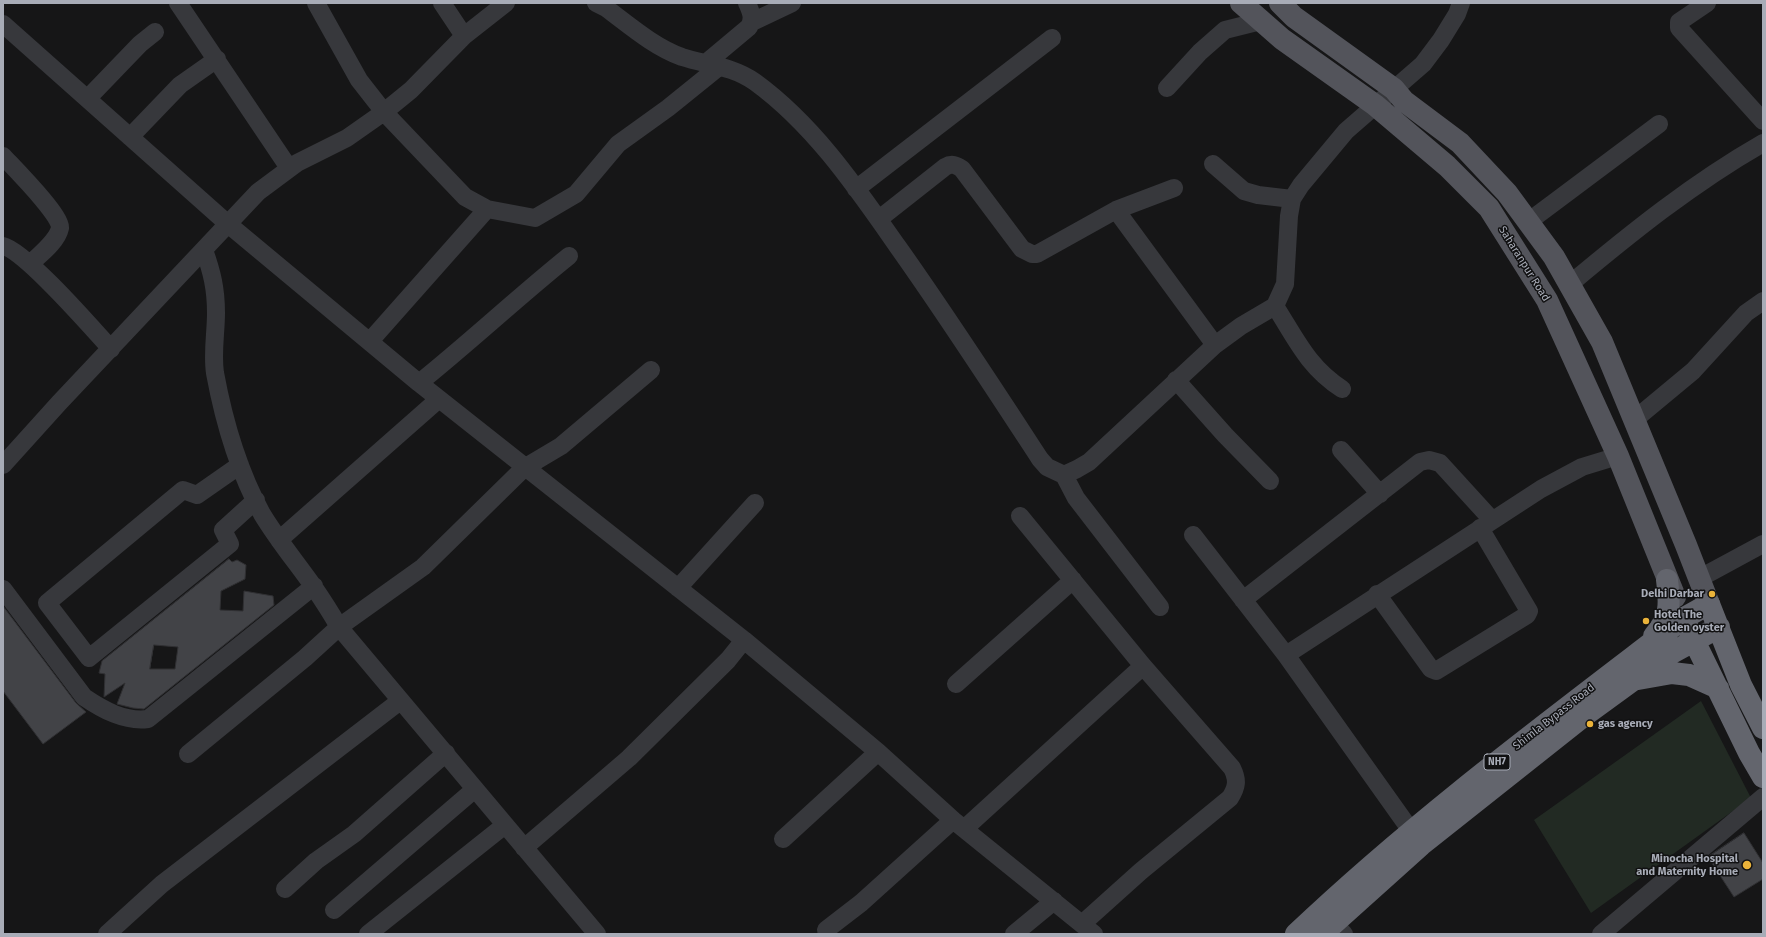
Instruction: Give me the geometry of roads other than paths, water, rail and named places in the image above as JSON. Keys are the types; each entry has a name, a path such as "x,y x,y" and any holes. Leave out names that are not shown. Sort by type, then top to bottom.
{"highway":[{"path":"1640,652 1664,624 1668,612 1669,599 1667,580"},
{"path":"1709,604 1741,684 1763,728"},
{"name":"Shimla Bypass Road","path":"1296,934 1416,838 1572,703 1684,618 1709,604"},
{"path":"1684,618 1763,777"},
{"name":"Shimla Bypass Road","path":"1333,930 1416,838 1666,656 1719,627"},
{"path":"1633,680 1672,673 1689,675 1718,688"}],"main road":[{"name":"Saharanpur Road","path":"1241,3 1282,39 1375,104 1447,166 1489,208 1547,300 1618,456 1667,580 1684,618"},
{"path":"1280,3 1294,17 1394,89 1404,101 1460,143 1506,193 1554,257 1602,342 1700,578 1709,604"}],"street":[{"path":"178,3 289,168"},
{"path":"316,3 360,80 384,112 465,197 487,209 535,218 576,194 618,144 668,108 713,65 752,22 752,13 747,3"},
{"path":"442,3 464,36"},
{"path":"3,465 258,192 289,168 347,138 384,112 412,90 464,36 506,3"},
{"path":"596,3 606,8 662,47 681,56 733,70 753,80 788,110 825,147 879,219 949,320 1040,459 1047,467 1064,474 1076,498 1160,607"},
{"path":"752,22 792,3"},
{"path":"1064,474 1078,469 1089,462 1121,434 1176,380 1215,345 1241,326 1275,306 1285,284 1289,216 1292,199 1301,185 1346,131 1375,104 1423,64 1441,40 1457,14 1461,3"},
{"path":"1707,3 1679,22 1679,28 1763,120"},
{"path":"1167,88 1200,52 1225,30 1261,21"},
{"path":"3,24 228,224 524,468 744,640 878,752 958,825 1088,929 1141,871 1230,798 1236,786 1237,780 1232,768 1143,666 1020,516"},
{"path":"88,98 140,44 155,32"},
{"path":"856,188 1052,38"},
{"path":"130,137 180,85 217,59"},
{"path":"1528,222 1659,124"},
{"path":"1570,284 1627,236 1704,180 1763,143"},
{"path":"3,156 58,218 60,228 56,236 30,264"},
{"path":"879,219 950,164 956,165 962,169 1022,249 1032,254 1038,254 1116,210 1174,188"},
{"path":"1213,164 1244,191 1258,195 1292,199"},
{"path":"370,341 487,209"},
{"path":"1116,210 1215,345"},
{"path":"3,246 10,248 30,264 111,349"},
{"path":"204,250 213,277 215,297 213,348 215,372 231,440 240,465 256,500 279,540 314,586 339,626 400,701 446,753 504,826 596,934"},
{"path":"419,383 471,341 519,296 568,256"},
{"path":"1634,420 1693,371 1746,314 1763,301"},
{"path":"1275,306 1299,348 1311,364 1328,380 1342,389"},
{"path":"188,754 305,658 339,626 423,567 524,468 561,446 651,370"},
{"path":"1176,380 1225,435 1270,481"},
{"path":"279,540 439,399"},
{"path":"1341,450 1380,494"},
{"path":"1286,655 1377,594 1565,475 1618,456"},
{"path":"1243,600 1380,494 1416,464 1425,460 1433,460 1443,466 1486,524 1529,611 1527,615 1436,671 1431,669 1377,594"},
{"path":"240,465 197,495 183,490 47,603 89,658 230,544 223,530 256,500"},
{"path":"678,588 755,503"},
{"path":"1193,535 1286,655 1416,838"},
{"path":"1700,578 1763,544"},
{"path":"956,684 1073,580"},
{"path":"3,589 84,698 94,705 128,720 137,720 148,718 314,586"},
{"path":"524,848 629,758 728,660 744,640"},
{"path":"826,930 958,825 1143,666"},
{"path":"108,934 162,884 400,701"},
{"path":"783,839 878,752"},
{"path":"286,889 316,861 354,834 446,753"},
{"path":"334,910 475,789"},
{"path":"1601,934 1763,798"},
{"path":"368,934 504,826"},
{"path":"1014,934 1054,901"}],"place":[{"name":"Delhi Darbar","path":"1712,594"},
{"name":"Hotel The Golden oyster","path":"1646,621"},
{"name":"gas agency","path":"1590,724"},
{"name":"Minocha Hospital and Maternity Home","path":"1747,865"}]}
